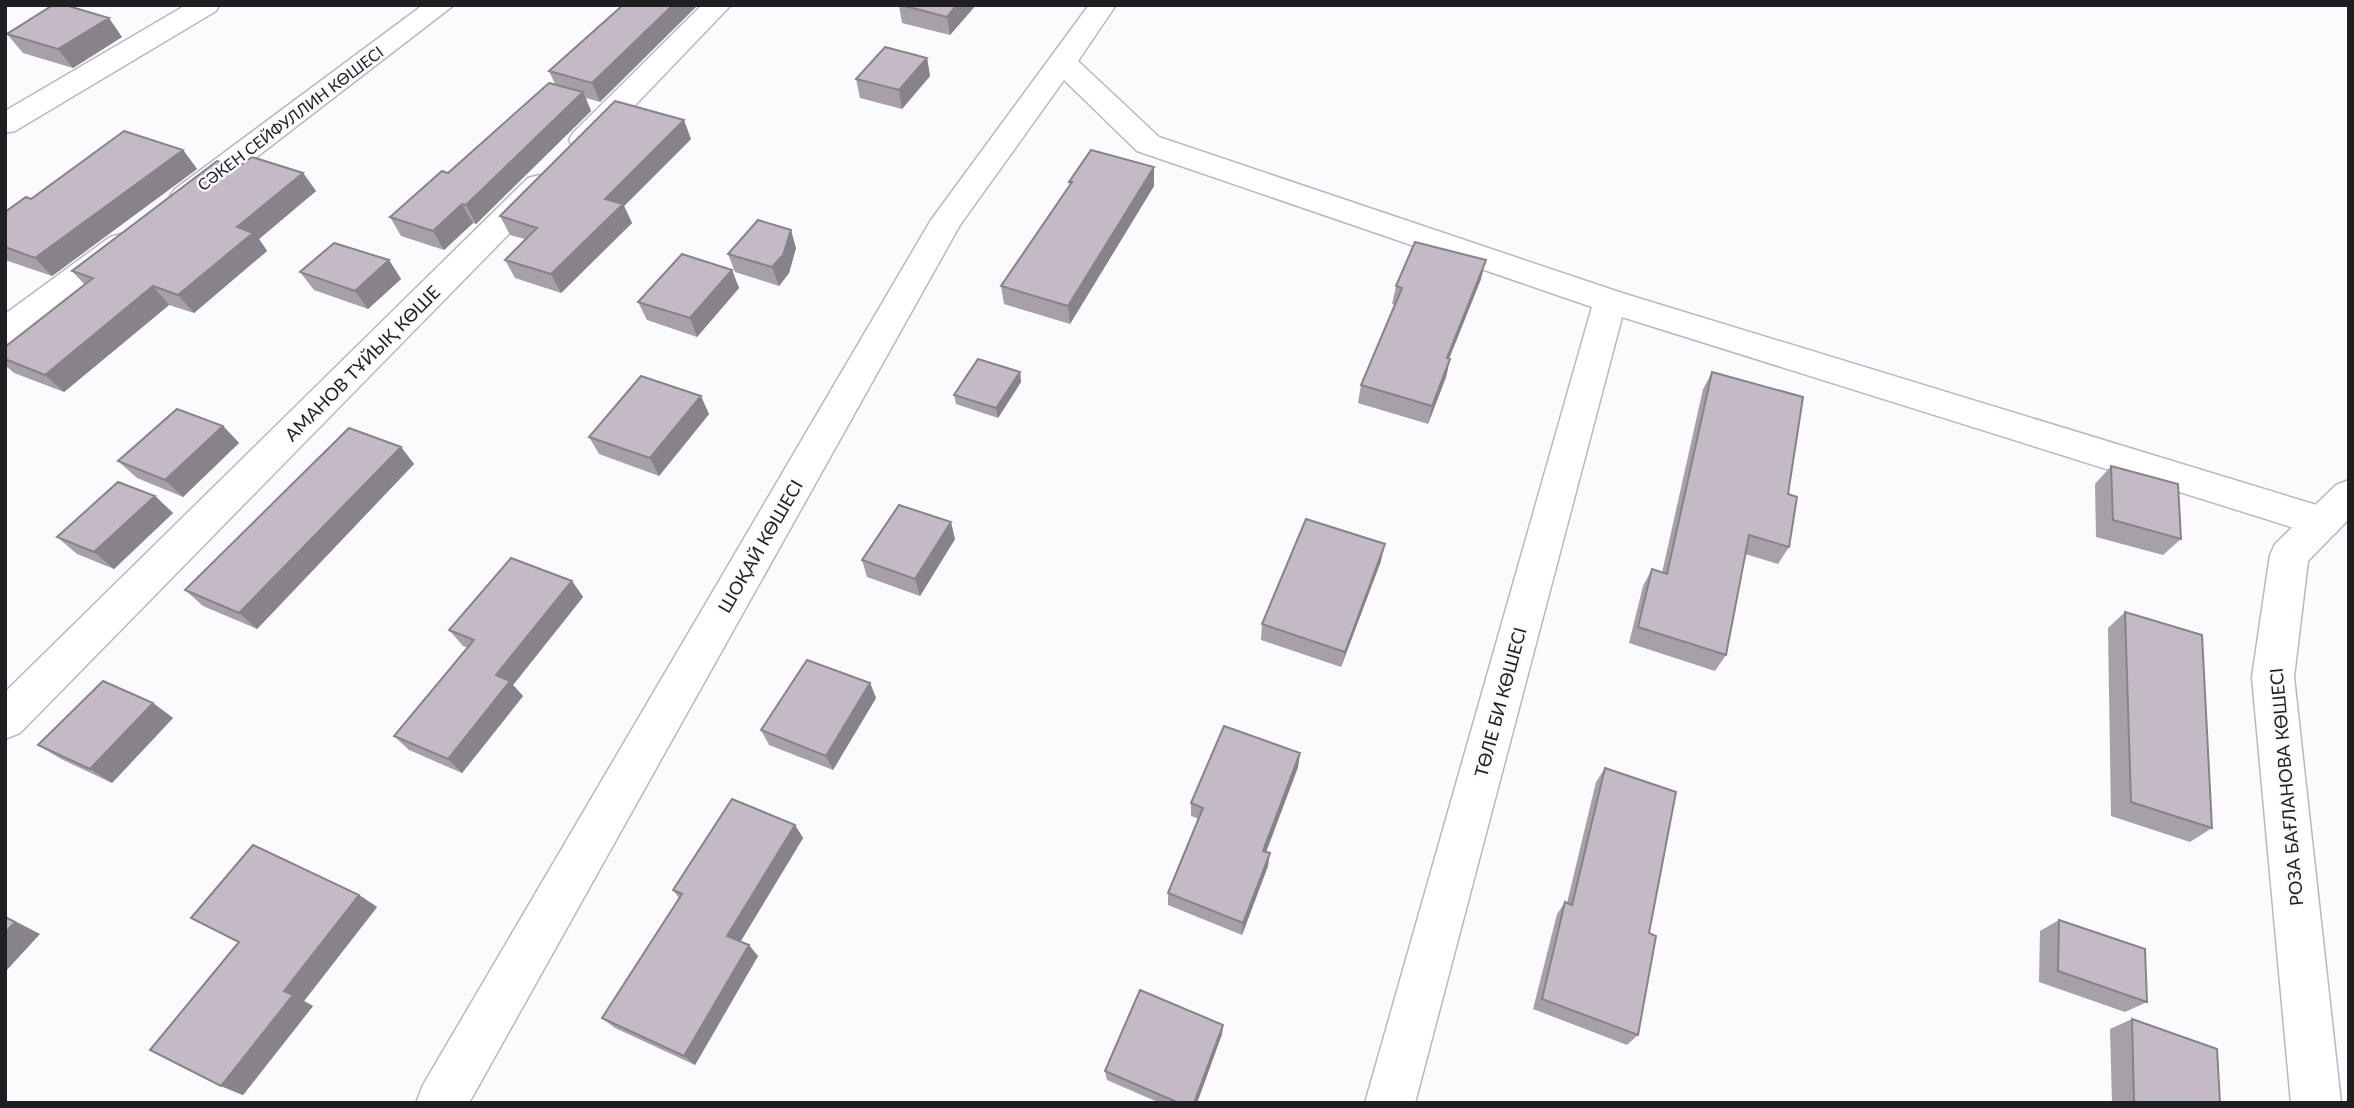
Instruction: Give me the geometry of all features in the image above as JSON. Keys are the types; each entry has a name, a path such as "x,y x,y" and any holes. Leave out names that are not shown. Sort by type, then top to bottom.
{"street":[{"path":"5,124 206,5"},
{"name":"СӘКЕН СЕЙФУЛЛИН КӨШЕСІ","path":"5,332 441,5"},
{"name":"АМАНОВ ТҰЙЫҚ КӨШЕ","path":"5,720 718,5"},
{"name":"ШОҚАЙ КӨШЕСІ","path":"441,1103 947,220 1103,5"},
{"path":"1063,62 1092,93 1148,144 1610,301 2336,508"},
{"name":"ТӨЛЕ БИ КӨШЕСІ","path":"1390,1103 1610,301"},
{"name":"РОЗА БАҒЛАНОВА КӨШЕСІ","path":"2316,1103 2273,677 2289,555 2336,508"}],"building":[{"path":"53,5 65,5 109,18 58,49 7,34"},
{"path":"623,5 673,5 592,83 549,71"},
{"path":"901,5 957,5 947,17"},
{"path":"885,47 927,58 899,90 856,79"},
{"path":"549,83 583,92 466,205 462,204 433,231 390,217 442,171 448,173"},
{"path":"615,101 684,120 605,199 623,204 551,274 505,260 537,228 500,216"},
{"path":"124,131 183,150 35,258 5,247 5,212 26,197 31,199"},
{"path":"1091,150 1154,167 1068,306 1001,286 1072,182 1069,182"},
{"path":"252,157 303,173 237,227 253,233 178,295 153,286 45,375 5,359 5,347 93,278 72,271 217,161 238,167"},
{"path":"758,220 791,230 783,255 772,267 728,254"},
{"path":"1415,242 1486,260 1447,358 1450,359 1432,406 1361,385 1402,288 1396,286"},
{"path":"334,243 389,260 355,291 300,272"},
{"path":"682,254 732,270 690,318 638,302"},
{"path":"978,359 1020,372 996,408 954,395"},
{"path":"1712,372 1803,397 1788,494 1797,497 1789,547 1749,535 1726,655 1638,627 1652,569 1667,574"},
{"path":"641,376 701,396 650,458 589,437"},
{"path":"177,409 223,426 165,480 118,461"},
{"path":"349,428 401,447 239,613 185,590"},
{"path":"2111,466 2178,484 2181,539 2113,520"},
{"path":"118,482 155,496 94,552 57,537"},
{"path":"899,505 951,522 915,579 862,560"},
{"path":"1306,519 1385,544 1345,652 1262,624"},
{"path":"511,558 572,581 496,675 510,681 448,759 394,736 474,640 449,630"},
{"path":"2125,612 2202,635 2212,828 2131,802"},
{"path":"807,660 870,683 826,756 761,730"},
{"path":"103,681 153,703 90,769 38,745"},
{"path":"1224,726 1300,753 1263,851 1270,853 1243,923 1168,893 1203,808 1191,803"},
{"path":"1605,768 1676,792 1649,933 1656,936 1638,1035 1542,999 1565,902 1572,905"},
{"path":"732,799 795,825 727,936 749,945 684,1056 602,1018 682,894 673,890"},
{"path":"253,845 359,895 284,991 293,995 221,1086 150,1050 239,942 191,918"},
{"path":"5,917 15,922 5,933"},
{"path":"2059,920 2145,949 2147,1002 2058,971"},
{"path":"1140,990 1223,1025 1194,1103 1179,1103 1105,1071"},
{"path":"2132,1019 2217,1049 2220,1103 2134,1101"}]}
